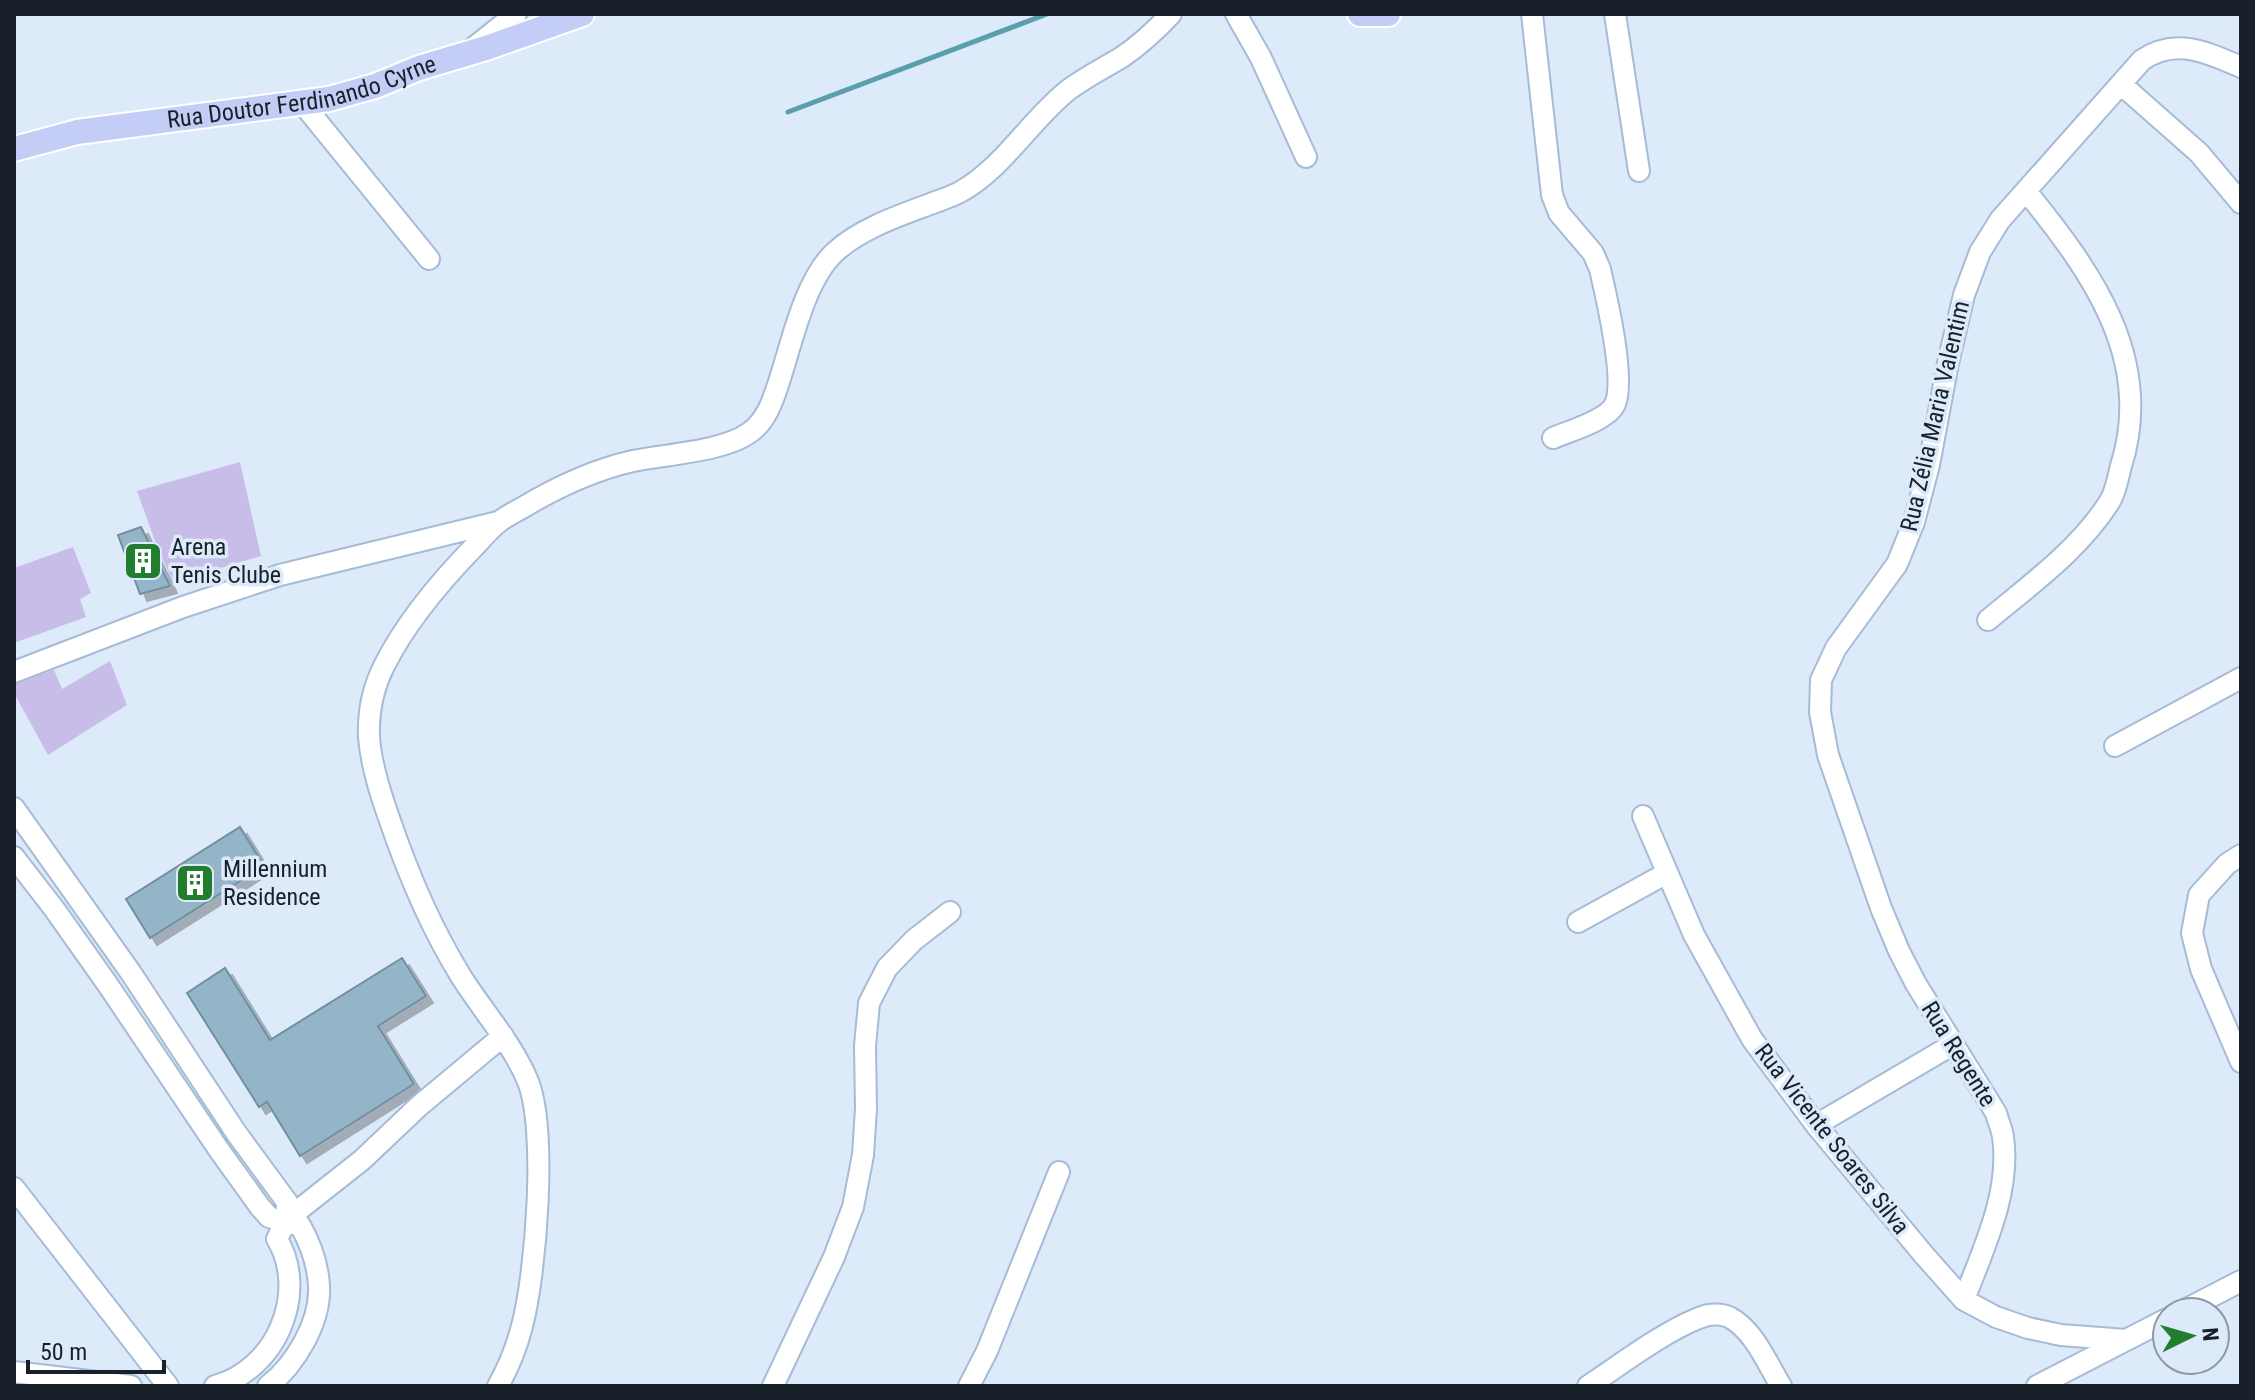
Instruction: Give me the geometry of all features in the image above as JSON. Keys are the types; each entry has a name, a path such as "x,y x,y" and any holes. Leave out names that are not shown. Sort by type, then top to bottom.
{"main road":[{"name":"Rua Doutor Ferdinando Cyrne","path":"14,149 92,130 329,99 582,14"},
{"path":"1360,14 1388,14"}],"street":[{"path":"466,54 516,14"},
{"path":"498,1386 522,1326 534,1255 538,1128 529,1082 503,1036 462,977 434,926 404,864 379,790 369,740 371,700 383,667 439,584 498,522 546,494 606,468 724,444 746,436 757,427 768,411 809,295 831,256 852,239 923,206 955,195 976,182 1042,113 1072,88 1128,53 1171,14"},
{"path":"1236,14 1265,66 1306,157"},
{"path":"1532,14 1552,195 1559,213 1593,253 1600,269 1618,375 1618,394 1615,405 1608,413 1553,438"},
{"path":"1615,14 1639,171"},
{"name":"Rua Zélia Maria Valentim","path":"1899,951 1828,755 1820,712 1821,680 1836,648 1897,564 1914,522 1964,295 1980,252 2000,220 2142,60 2169,47 2185,48 2214,55 2241,67"},
{"path":"2122,85 2199,153 2241,203"},
{"path":"303,104 429,259"},
{"path":"1988,620 2036,581 2080,539 2111,499 2128,445 2132,393 2122,346 2092,282 2026,191"},
{"path":"14,672 169,612 280,575 498,522"},
{"path":"2115,746 2241,678"},
{"path":"14,808 287,1202 286,1220 277,1239 285,1253 290,1278 286,1317 276,1338 257,1363 239,1377 215,1386"},
{"name":"Rua Vicente Soares Silva","path":"1643,816 1694,935 1752,1039 1816,1125 1964,1300 1996,1317 2028,1328 2061,1335 2126,1340"},
{"path":"2241,855 2227,864 2199,895 2192,933 2201,969 2241,1062"},
{"path":"14,857 55,910 260,1207 269,1217 300,1225 307,1238 319,1287 318,1303 312,1324 297,1353 268,1386"},
{"path":"1578,922 1667,873"},
{"path":"773,1386 834,1257 853,1207 863,1155 869,1003 887,968 914,940 950,912"},
{"name":"Rua Regente","path":"1899,951 1952,1045 1996,1113 2003,1136 2004,1166 1996,1213 1964,1300"},
{"path":"286,1220 362,1160 419,1106 503,1036"},
{"path":"1816,1125 1952,1045"},
{"path":"969,1386 987,1351 1059,1172"},
{"path":"14,1188 168,1386"},
{"path":"2212,1296 2241,1281"},
{"path":"1588,1386 1698,1318 1726,1315 1747,1332 1781,1386"},
{"path":"2037,1386 2151,1327"},
{"path":"14,1372 131,1386"}],"shaded area":[{"path":"240,462 261,556 173,582 137,491"},
{"path":"73,547 91,593 80,599 86,617 14,643 14,568"},
{"path":"110,661 127,705 48,755 14,693 14,684 54,670 62,689"}],"building":[{"name":"Arena Tenis Clube","path":"141,527 170,586 140,594 118,535"},
{"name":"Millennium Residence","path":"240,827 264,866 150,938 126,899"},
{"path":"402,958 426,996 378,1026 414,1084 300,1156 267,1102 259,1107 187,993 225,968 270,1040"}],"waterway":[{"path":"788,112 1047,14"}],"place":[{"name":"Arena Tenis Clube","path":"143,561"},
{"name":"Millennium Residence","path":"195,883"}]}
